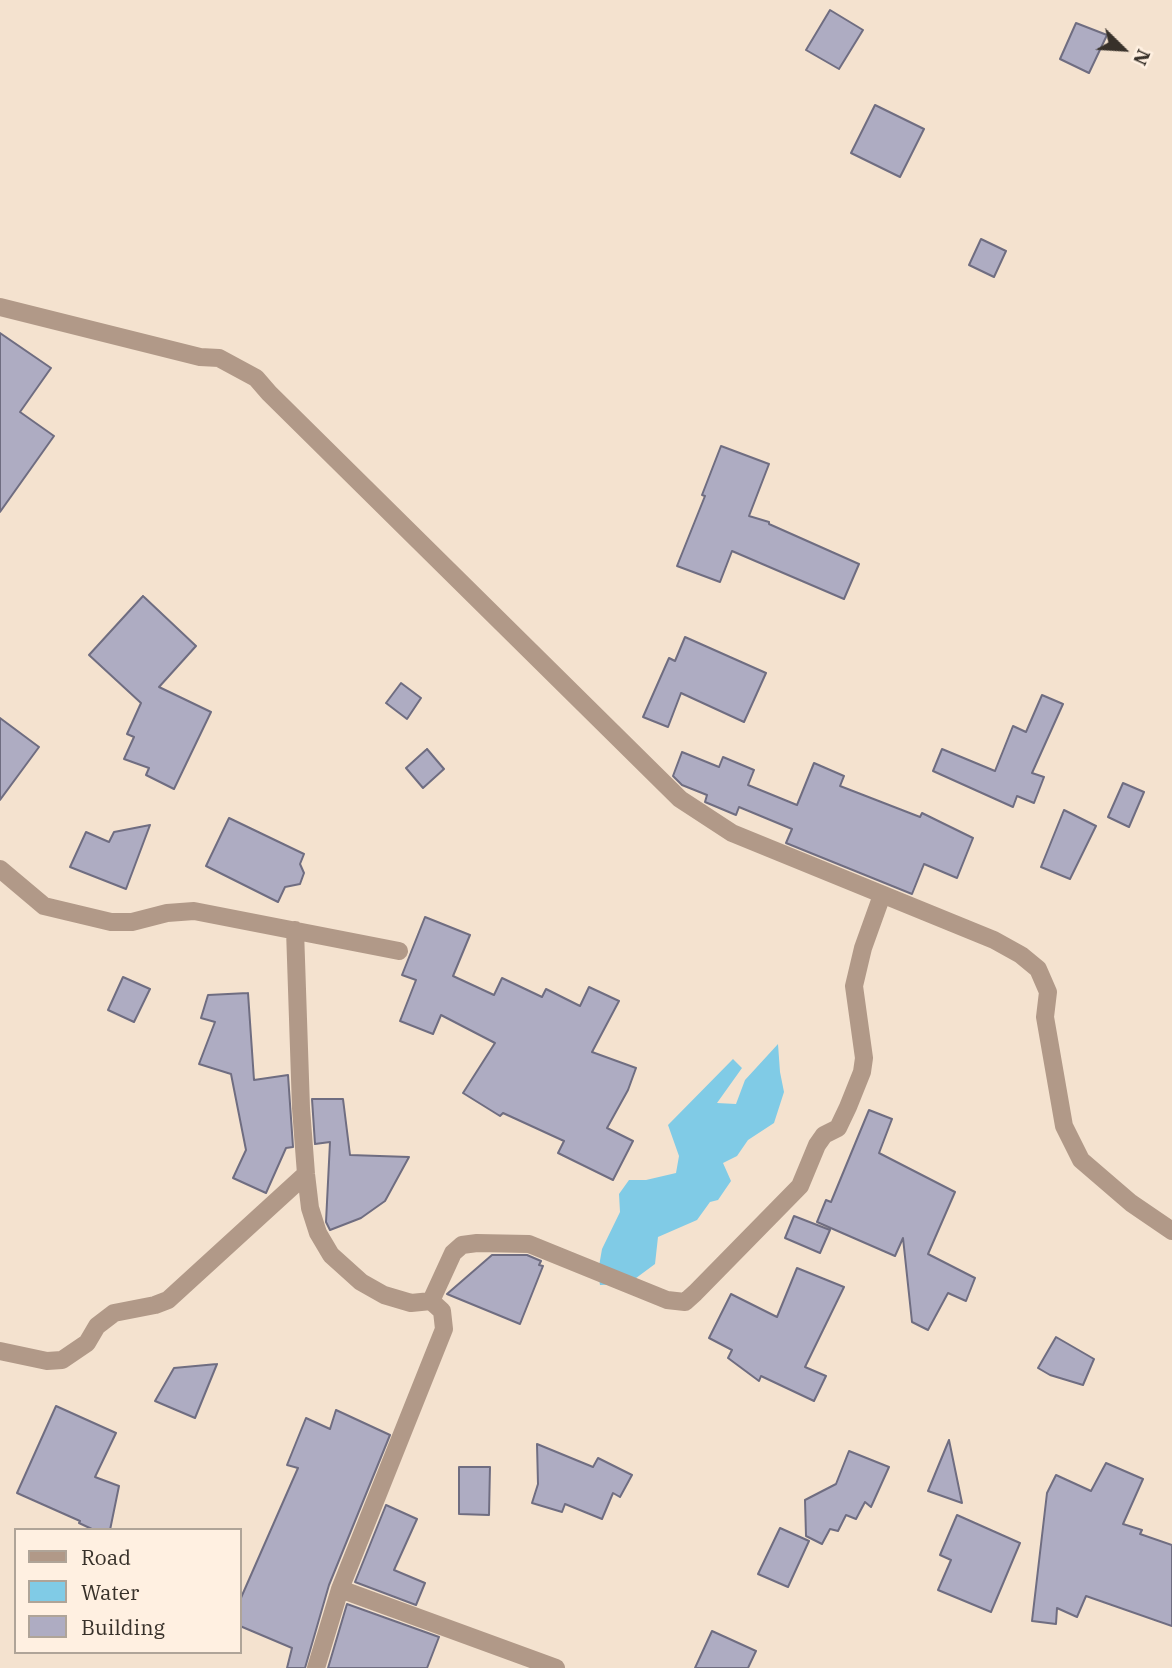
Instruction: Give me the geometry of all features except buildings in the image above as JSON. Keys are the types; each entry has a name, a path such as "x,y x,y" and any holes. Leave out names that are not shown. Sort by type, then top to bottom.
{"street":[{"path":"0,307 200,357 219,358 256,378 680,799 732,833 994,940 1021,955 1038,969 1048,992 1045,1017 1064,1126 1082,1160 1131,1203 1172,1231"},
{"path":"0,869 44,906 111,922 132,922 167,913 194,911 398,951"},
{"path":"431,1301 453,1253 462,1245 477,1243 529,1244 667,1300 685,1302 695,1293 800,1186 817,1146 824,1135 838,1128 848,1107 862,1072 864,1058 854,986 863,948 882,895"},
{"path":"295,930 306,1174 310,1208 318,1233 331,1255 361,1282 384,1295 411,1303 431,1301 442,1311 444,1329 340,1589 316,1668"},
{"path":"0,1351 47,1361 62,1360 87,1343 97,1326 114,1313 155,1306 168,1300 306,1174"},
{"path":"340,1589 556,1668"}],"water":[{"path":"778,1044 784,1092 774,1123 748,1140 737,1156 723,1163 731,1181 718,1200 710,1202 697,1220 658,1237 655,1264 628,1284 600,1285 598,1272 602,1249 620,1212 619,1194 629,1180 646,1180 676,1173 679,1156 668,1125 733,1059 742,1068 717,1103 736,1104 745,1080"}]}
